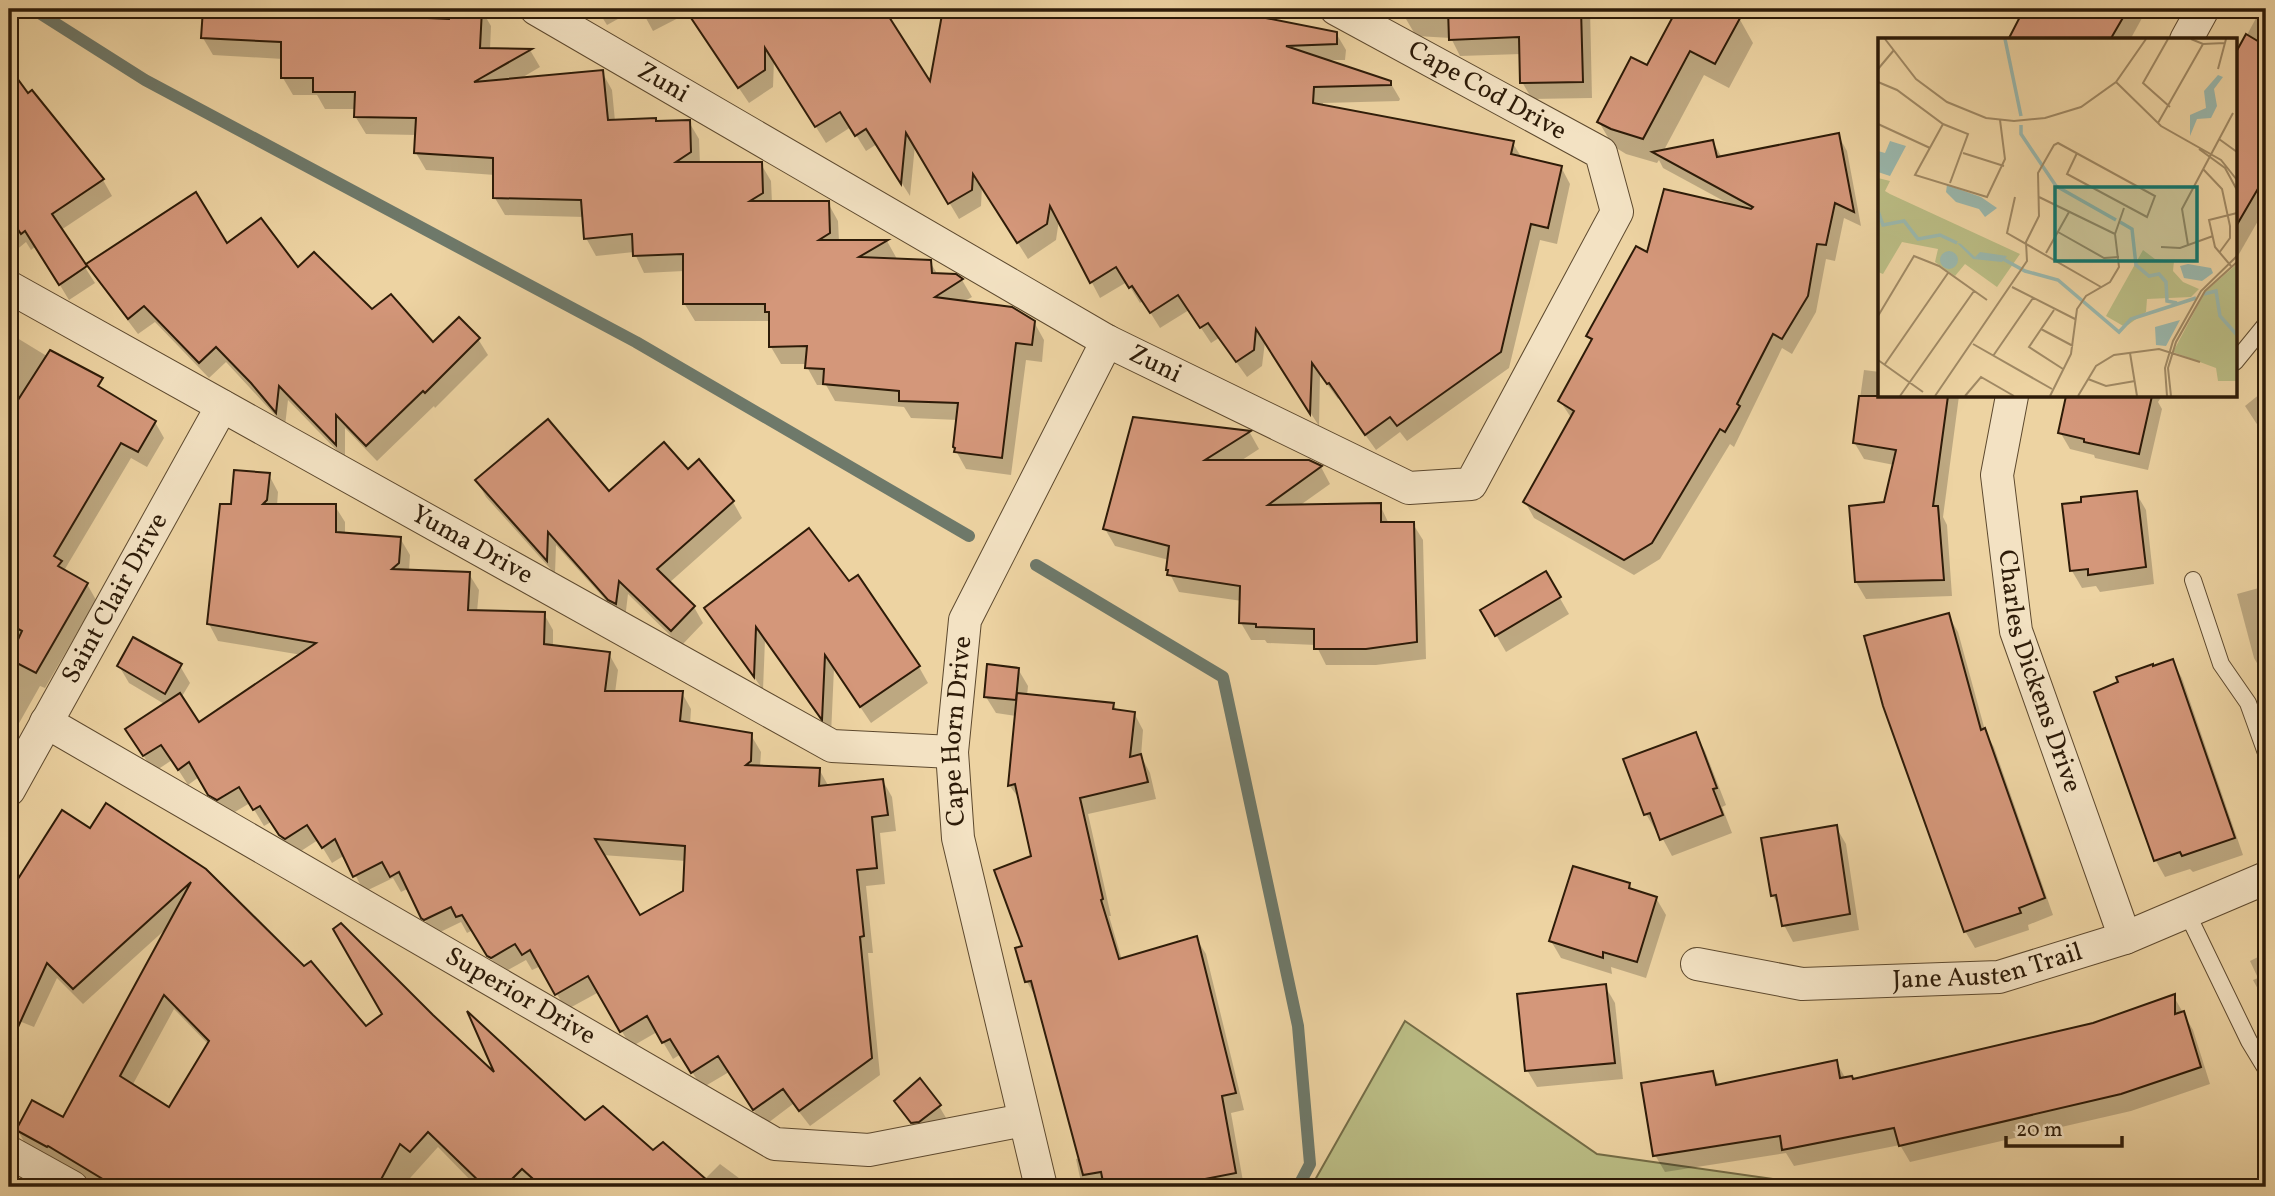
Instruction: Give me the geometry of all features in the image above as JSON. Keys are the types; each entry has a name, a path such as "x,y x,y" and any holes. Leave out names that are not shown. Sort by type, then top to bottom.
{"street":[{"name":"Zuni","path":"536,9 1107,341 1409,488 1471,484 1617,212 1601,153"},
{"name":"Cape Cod Drive","path":"1336,9 1601,153"},
{"path":"2187,38 2203,9"},
{"name":"Yuma Drive","path":"9,287 832,746 952,752"},
{"name":"Cape Horn Drive","path":"1041,1187 958,838 952,752 965,620 1107,341"},
{"name":"Charles Dickens Drive","path":"2012,397 1997,475 2017,631 2125,938"},
{"name":"Saint Clair Drive","path":"9,790 222,406"},
{"name":"Superior Drive","path":"46,722 775,1144 869,1150 1024,1120"},
{"name":"Jane Austen Trail","path":"1697,964 1802,984 1999,977 2125,938 2266,878"},
{"path":"9,1152 72,1187"}],"lane":[{"path":"2236,361 2266,324"},
{"path":"2193,580 2221,664 2248,703 2266,753"},
{"path":"2186,913 2249,1041 2266,1069"}],"green space":[{"path":"1405,1021 1597,1154 1829,1187 1311,1187"}],"building":[{"path":"203,9 384,9 384,16 449,19 450,9 482,9 480,48 532,49 474,82 603,70 608,120 690,120 691,152 676,162 762,162 763,193 750,201 829,201 830,233 819,240 888,240 859,257 931,260 932,273 956,274 963,279 935,297 1012,307 1035,321 1032,345 1016,343 1002,458 954,452 958,403 899,401 899,391 823,384 824,369 805,368 807,346 769,347 769,312 765,312 765,304 683,304 683,254 633,256 632,234 584,239 581,200 493,198 493,158 414,153 416,118 354,117 355,92 313,92 313,78 281,78 281,42 201,38"},
{"path":"685,9 884,9 930,81 943,9 1220,9 1337,32 1337,44 1286,46 1391,81 1391,85 1314,87 1313,103 1514,141 1511,154 1562,166 1548,228 1531,224 1501,352 1397,426 1390,417 1365,435 1312,363 1310,414 1256,329 1254,350 1236,362 1208,323 1200,328 1178,295 1150,313 1116,267 1090,283 1050,206 1047,224 1017,243 973,174 972,190 948,204 906,133 901,184 866,129 855,136 840,112 815,127 765,48 765,70 738,88"},
{"path":"1448,9 1581,9 1583,82 1520,83 1519,37 1449,40"},
{"path":"1677,9 1745,9 1715,64 1690,51 1643,139 1597,122 1631,57 1647,65"},
{"path":"2024,9 2128,9 2111,38 2009,38"},
{"path":"2246,34 2266,46 2266,175 2236,226 2236,52"},
{"path":"9,67 28,93 32,90 104,179 52,214 87,266 59,285 25,231 21,234 9,216"},
{"path":"1839,133 1854,212 1835,203 1826,245 1817,244 1808,296 1782,339 1773,334 1725,432 1720,429 1652,543 1624,560 1523,502 1574,411 1558,401 1592,339 1586,336 1636,246 1647,252 1664,189 1751,209 1753,207 1652,152 1713,140 1717,157"},
{"path":"196,192 227,243 261,218 298,267 314,252 372,309 391,294 433,342 459,317 480,338 425,393 423,391 366,446 336,415 336,445 279,386 276,413 216,347 199,363 144,306 128,319 86,264"},
{"path":"50,350 103,378 98,386 156,421 138,452 121,443 54,556 62,561 58,566 88,583 36,673 9,659 22,631 9,624 9,414"},
{"path":"1859,396 1948,397 1933,506 1938,506 1944,580 1855,582 1849,506 1884,502 1896,450 1853,443"},
{"path":"2066,397 2152,397 2139,454 2084,442 2084,439 2058,433"},
{"path":"1133,417 1251,431 1205,460 1309,460 1322,466 1268,505 1381,503 1381,522 1414,522 1417,642 1366,649 1314,649 1314,629 1256,627 1256,624 1239,623 1240,586 1167,575 1169,546 1103,529"},
{"path":"548,419 609,491 664,442 688,469 699,459 734,501 657,569 695,606 671,631 619,581 616,604 608,600 548,532 547,561 475,480"},
{"path":"234,470 270,473 267,500 263,504 336,504 336,532 401,537 399,563 392,569 470,572 468,610 545,612 544,644 610,652 605,691 683,691 680,721 752,733 751,761 746,765 820,768 819,786 883,779 888,815 872,817 877,868 857,870 864,936 860,937 872,1058 799,1111 783,1089 753,1110 718,1056 691,1073 670,1039 662,1043 647,1016 620,1032 588,976 555,995 530,950 522,955 515,944 491,958 487,956 462,915 456,917 451,907 424,920 421,918 399,872 390,877 382,862 353,877 335,839 322,848 307,825 285,839 279,835 260,806 253,810 239,787 217,800 208,795 189,762 178,770 161,745 143,756 125,729 180,693 199,722 316,643 207,624 220,504 231,504","holes":["595,839 685,846 683,891 640,915"]},
{"path":"2137,491 2146,567 2088,575 2088,569 2070,571 2062,504 2081,502 2081,497"},
{"path":"809,528 849,581 858,575 920,666 860,707 825,655 822,720 756,627 754,677 704,608"},
{"path":"1546,571 1561,597 1495,636 1480,610"},
{"path":"1949,613 1981,730 1985,728 2045,898 2019,908 2021,913 1964,932 1883,706 1864,636"},
{"path":"133,637 182,664 165,694 117,666"},
{"path":"2173,659 2235,838 2182,856 2180,852 2154,861 2094,692 2118,682 2116,677"},
{"path":"987,664 1019,668 1016,700 984,697"},
{"path":"1017,693 1114,703 1113,709 1135,712 1130,757 1141,754 1148,782 1080,798 1103,899 1101,900 1119,959 1197,936 1236,1093 1222,1096 1236,1173 1164,1187 1104,1187 1101,1172 1083,1175 1031,981 1025,982 1015,948 1022,946 994,870 1031,856 1015,784 1008,786"},
{"path":"1696,732 1717,788 1713,789 1723,815 1660,840 1650,813 1644,815 1623,759"},
{"path":"106,803 206,869 304,966 311,961 366,1026 382,1014 333,929 341,923 494,1072 467,1011 585,1120 603,1106 653,1150 663,1142 715,1187 542,1187 522,1169 504,1187 485,1187 428,1132 410,1152 400,1144 377,1187 116,1187 16,1130 32,1100 63,1117 191,882 73,989 47,963 9,1047 9,893 62,810 90,828","holes":["164,995 209,1041 169,1107 120,1076"]},
{"path":"1837,825 1850,914 1782,926 1776,895 1771,896 1761,838"},
{"path":"1573,866 1630,883 1629,888 1657,897 1637,962 1603,952 1603,958 1549,941"},
{"path":"1606,984 1615,1063 1525,1071 1517,994"},
{"path":"2175,994 2175,1014 2184,1011 2201,1067 2121,1094 1899,1146 1894,1128 1782,1150 1780,1136 1653,1156 1641,1083 1713,1071 1716,1085 1837,1060 1840,1078 1852,1076 1853,1079 2093,1023"},
{"path":"920,1078 941,1105 919,1122 911,1123 894,1101"}],"waterway":[{"path":"33,9 145,80 636,342 969,536"},
{"path":"1036,565 1223,677 1298,1026 1310,1164 1298,1187"}]}
